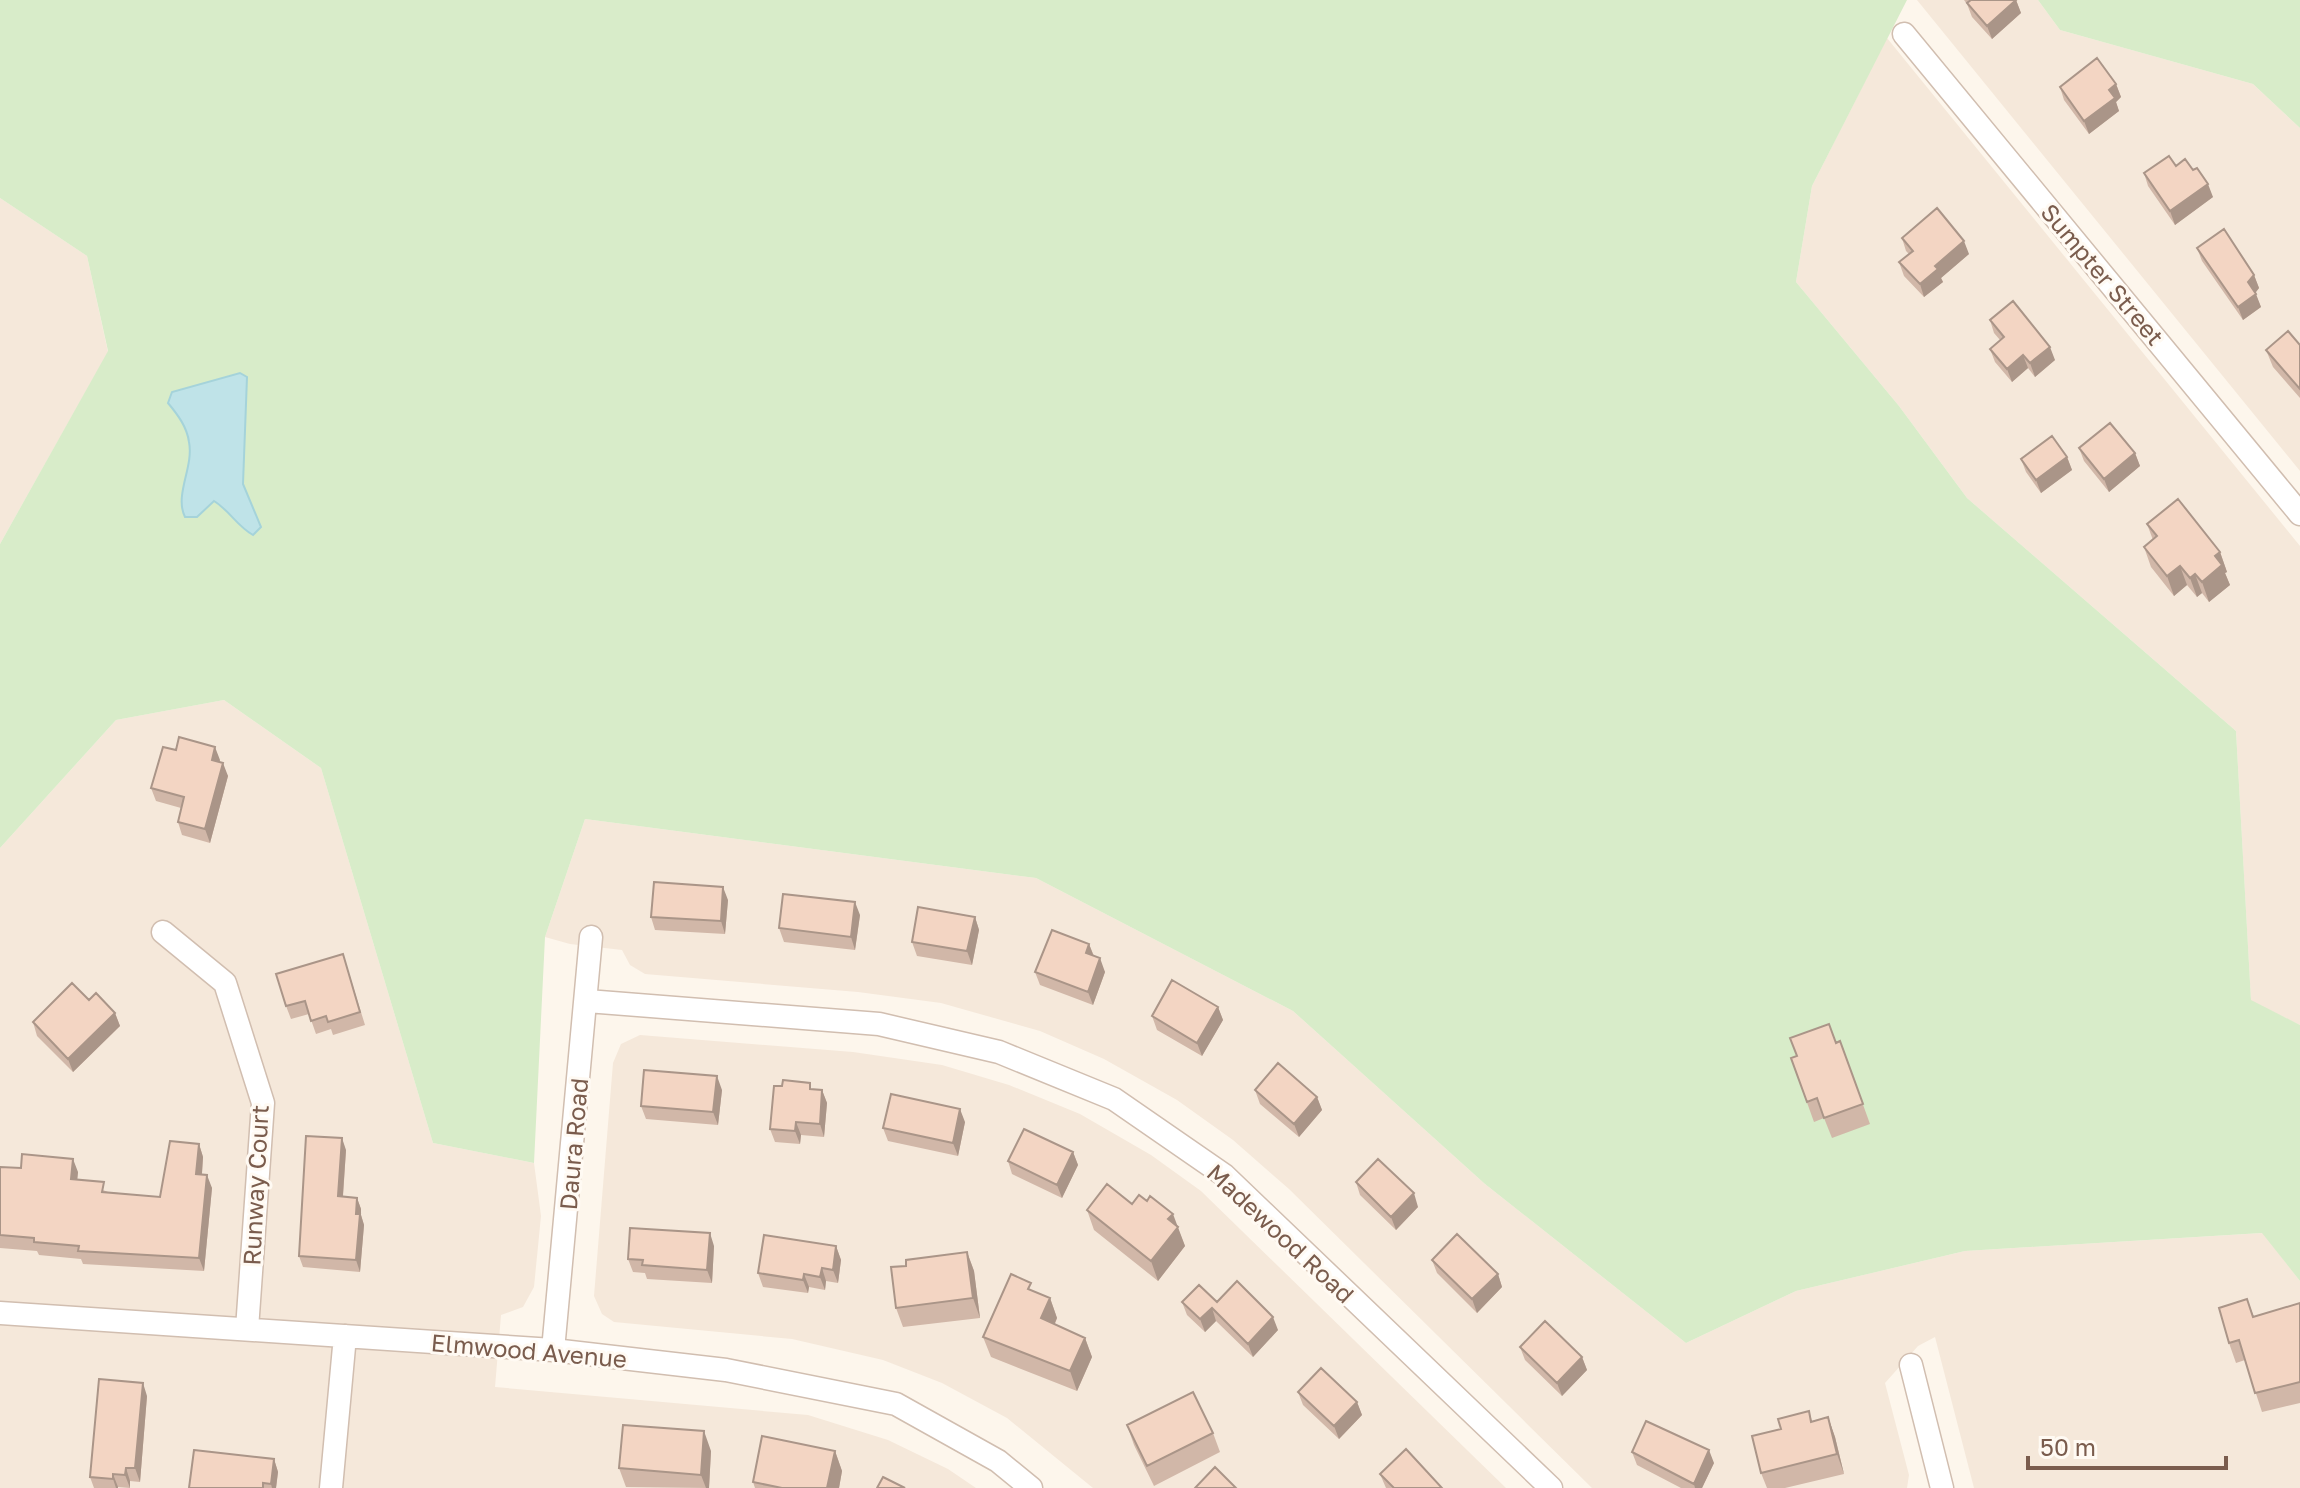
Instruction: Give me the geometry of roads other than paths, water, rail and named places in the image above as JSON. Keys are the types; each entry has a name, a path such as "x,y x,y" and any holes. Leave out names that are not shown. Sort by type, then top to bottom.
{"street":[{"name":"Sumpter Street","path":"1904,34 2300,514"},
{"name":"Runway Court","path":"163,932 225,983 263,1103 247,1329"},
{"name":"Daura Road","path":"553,1350 591,937"},
{"name":"Madewood Road","path":"587,1001 879,1024 999,1052 1114,1099 1224,1175 1551,1488"},
{"name":"Elmwood Avenue","path":"0,1313 553,1350 726,1370 896,1404 998,1461 1031,1488"},
{"path":"331,1488 345,1336"},
{"path":"1911,1365 1942,1488"}],"water":[{"path":"240,373 247,377 243,484 261,527 253,535 214,501 197,517 185,517 182,500 189,442 182,421 168,403 172,392"}]}
